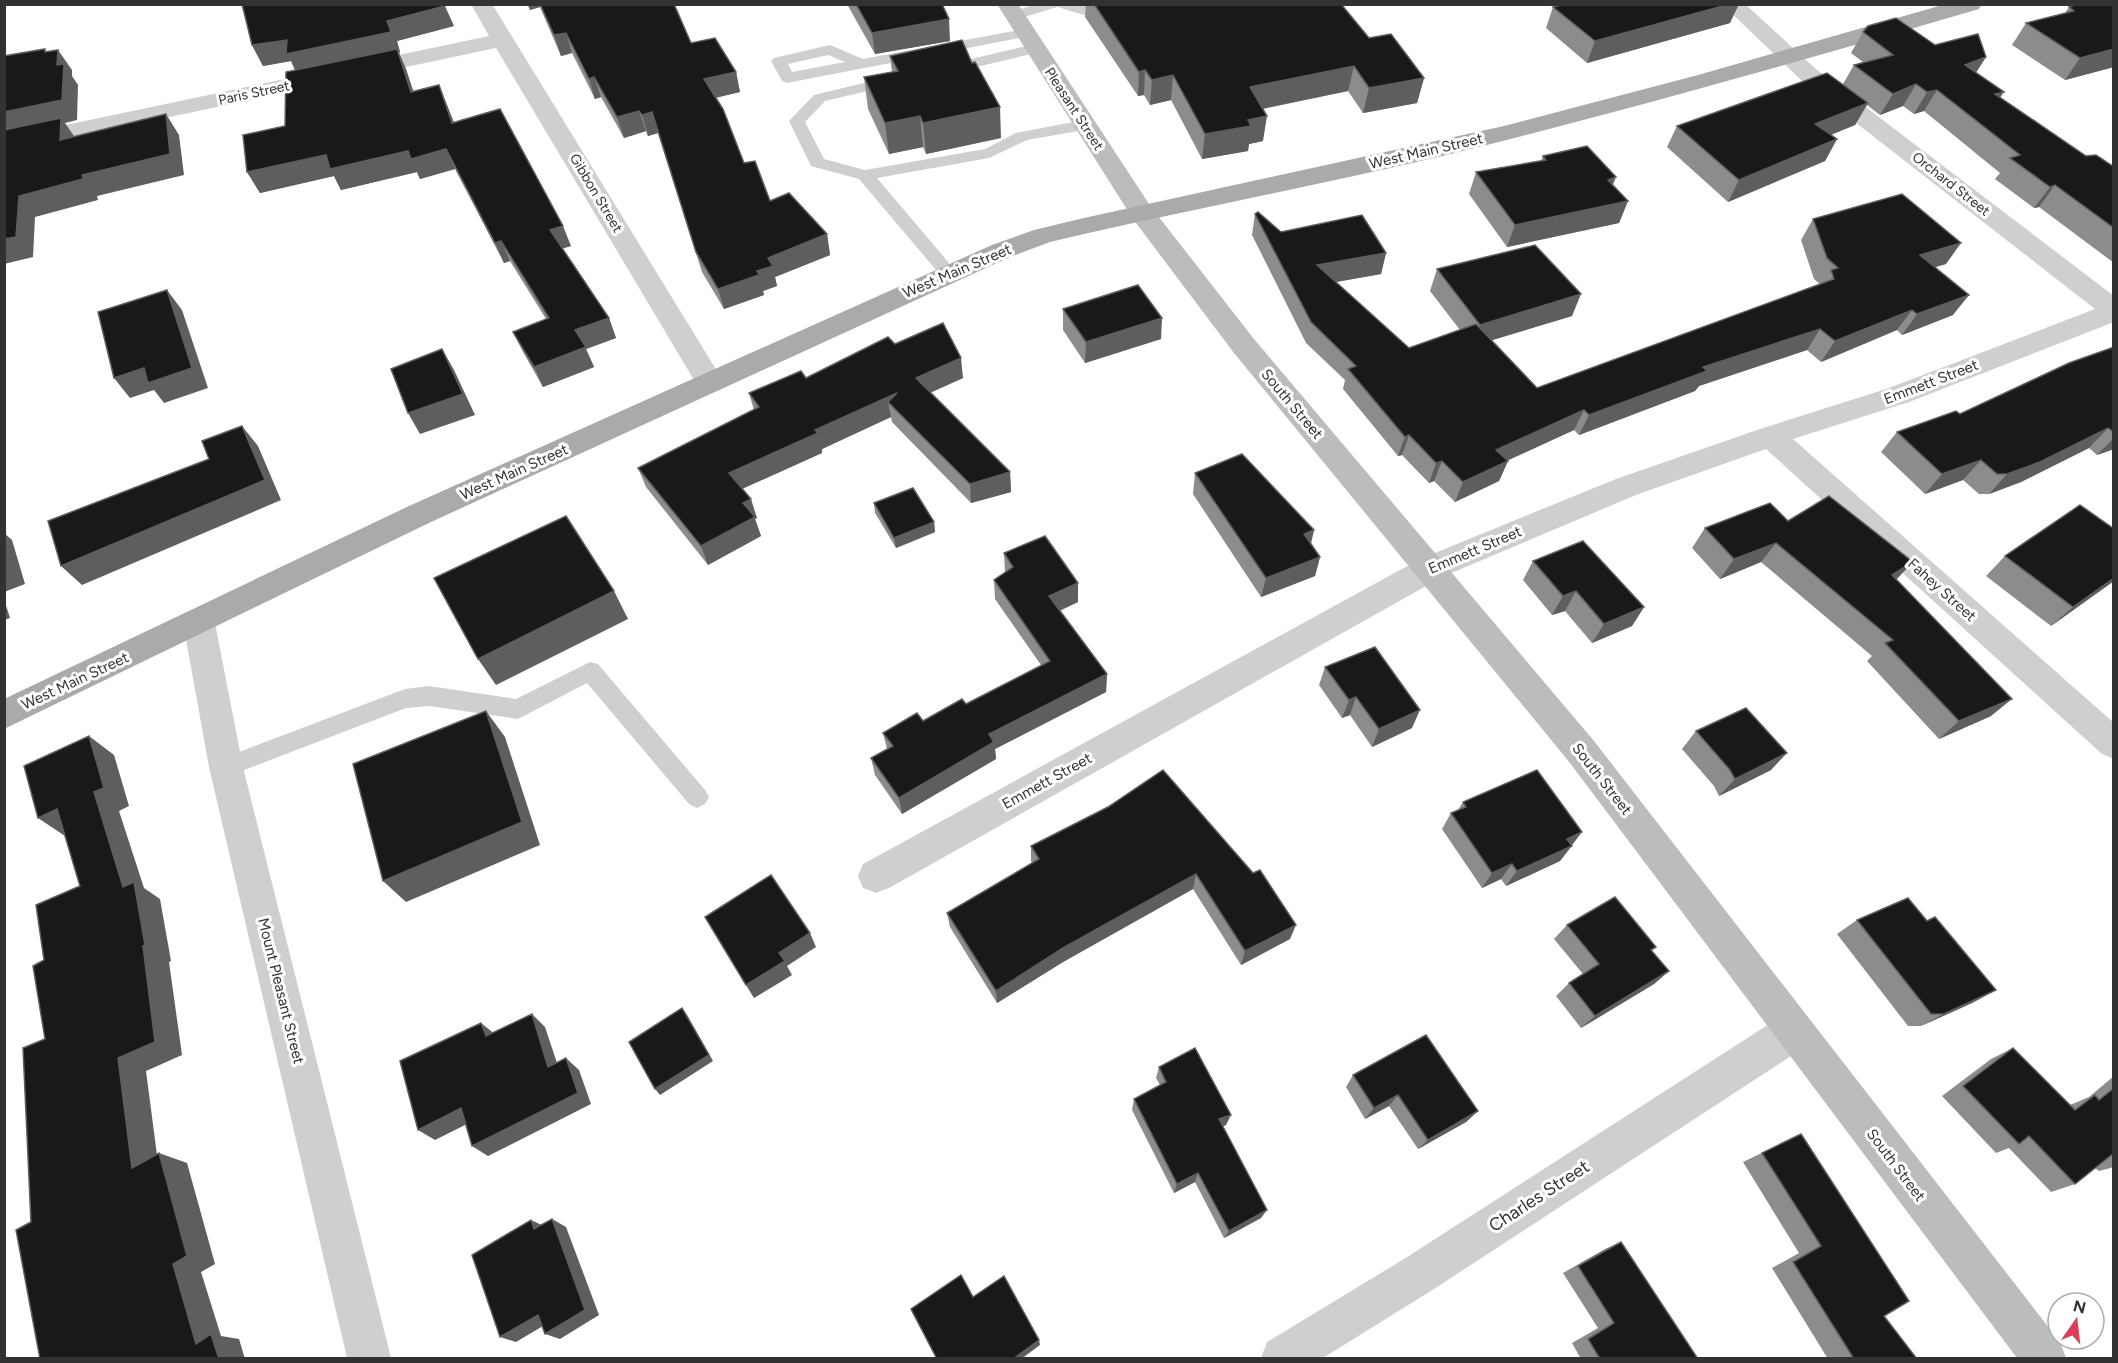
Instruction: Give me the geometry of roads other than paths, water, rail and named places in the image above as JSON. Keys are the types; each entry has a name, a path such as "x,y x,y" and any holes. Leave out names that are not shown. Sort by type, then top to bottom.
{"main road":[{"name":"West Main Street","path":"4,715 420,514 948,273 1043,236 1438,149 1790,57 1971,4"},
{"name":"Pleasant Street","path":"1020,26 1142,213"},
{"name":"South Street","path":"1142,213 1244,346 1431,567 1581,752 2044,1359"}],"street":[{"name":"Gibbon Street","path":"481,4 710,383"},
{"name":"Orchard Street","path":"1732,4 1809,75 2114,311"},
{"name":"Paris Street","path":"4,145 503,40"},
{"name":"Emmett Street","path":"876,876 1431,567 1626,488 1770,436 1899,395 2114,311"},
{"name":"Fahey Street","path":"1770,436 2114,744"},
{"name":"Mount Pleasant Street","path":"199,622 226,767 369,1359"},
{"name":"Charles Street","path":"1282,1359 1429,1268 1794,1031"}],"lane":[{"path":"934,72 1020,26 1053,4"},
{"path":"1062,4 1084,11 1119,4"},
{"path":"861,64 1020,26"},
{"path":"911,77 820,98 797,121 817,162 865,174 989,153 1022,136 1084,125"},
{"path":"865,174 948,273"},
{"path":"226,767 405,699 429,696 518,709 590,671 697,797"}]}
